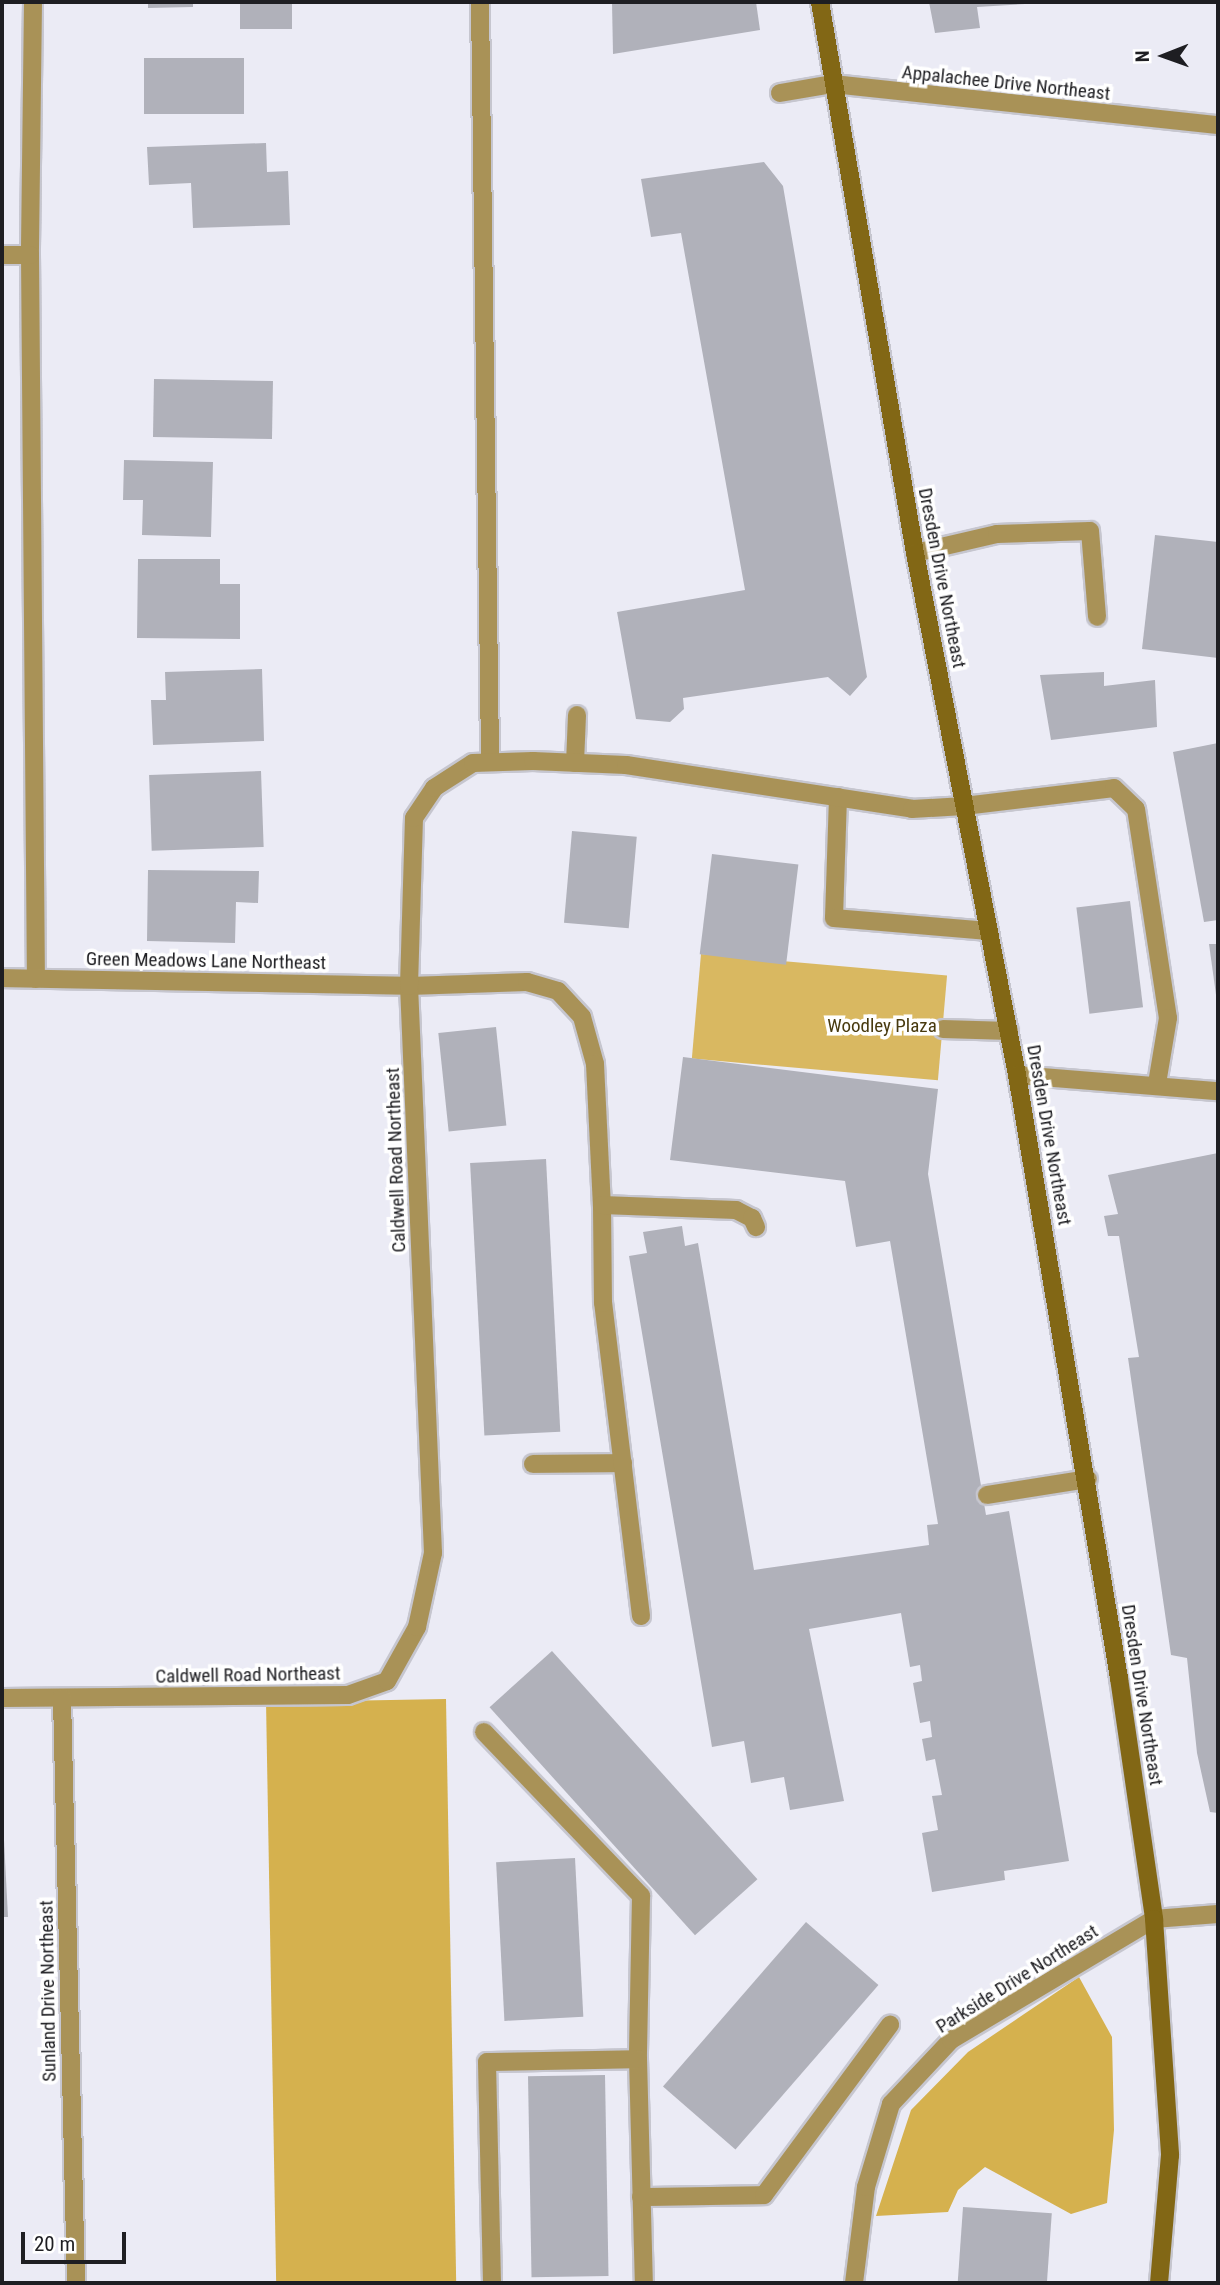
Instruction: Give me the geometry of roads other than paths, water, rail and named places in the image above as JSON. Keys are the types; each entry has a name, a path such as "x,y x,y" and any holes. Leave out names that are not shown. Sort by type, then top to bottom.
{"street":[{"path":"33,2 30,255 36,979"},
{"path":"480,2 490,760"},
{"name":"Dresden Drive Northeast","path":"820,2 915,553 1017,1075 1087,1479 1154,1919 1170,2155 1159,2283"},
{"name":"Appalachee Drive Northeast","path":"780,93 833,84 1218,125"},
{"path":"2,255 30,255"},
{"path":"915,553 997,534 1090,531 1097,617"},
{"path":"575,764 577,715"},
{"name":"Caldwell Road Northeast","path":"2,1698 348,1695 387,1681 417,1627 433,1553 410,986 414,818 434,788 473,763 490,760 626,765 912,809 964,806 1114,788 1136,809 1168,1018 1157,1084"},
{"path":"838,797 834,918 988,931"},
{"name":"Green Meadows Lane Northeast","path":"2,978 410,986 527,982 558,991 582,1017 595,1063 602,1205 603,1303 641,1616"},
{"path":"943,1029 1009,1031"},
{"path":"1017,1075 1046,1081 1157,1084 1218,1091"},
{"path":"602,1205 736,1210 752,1218 756,1227"},
{"path":"533,1464 623,1463"},
{"path":"987,1495 1087,1479"},
{"name":"Sunland Drive Northeast","path":"62,1698 76,2283"},
{"path":"484,1732 641,1896 638,2059 644,2283"},
{"path":"1154,1919 1218,1914"},
{"name":"Parkside Drive Northeast","path":"854,2283 866,2188 891,2104 951,2040 1154,1919"},
{"path":"641,2197 764,2195 890,2025"},
{"path":"492,2283 487,2062 638,2059"}],"park label":[{"name":"Woodley Plaza","path":"882,1026"}]}
